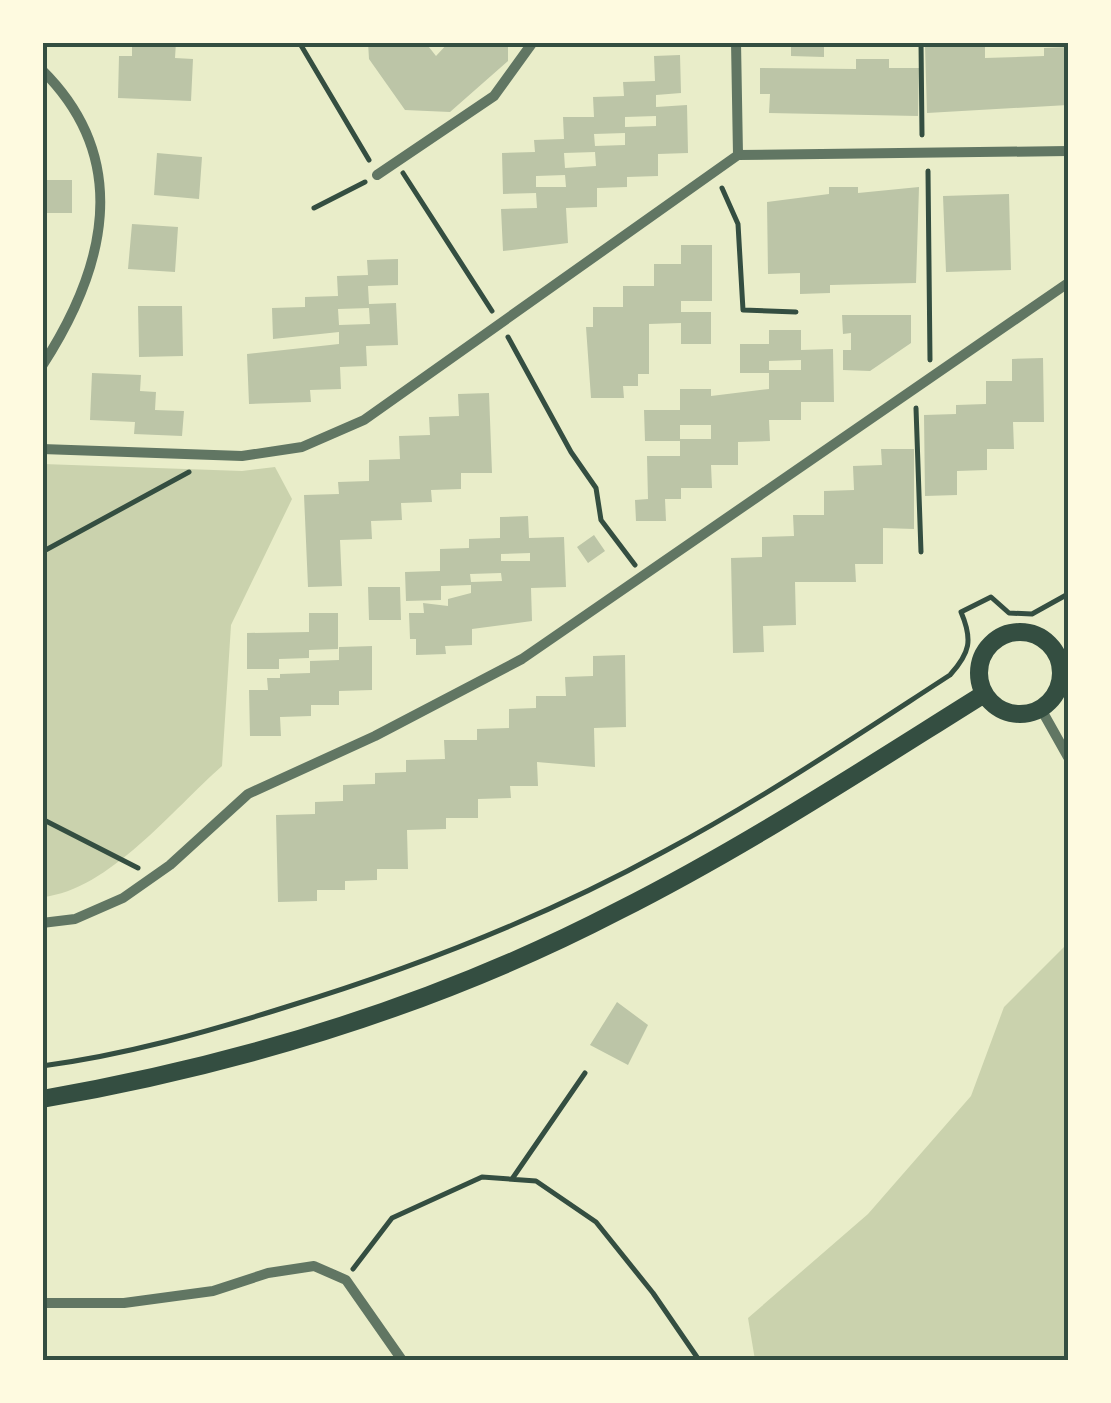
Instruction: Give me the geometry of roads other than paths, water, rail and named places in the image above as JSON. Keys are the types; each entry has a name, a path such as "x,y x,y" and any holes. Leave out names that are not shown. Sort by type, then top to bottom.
{"main road":[{"path":"1031,633 1062,649 1061,684 1041,709 1010,714 984,694 980,663 999,638 1031,633"},
{"path":"42,1099 194,1070 290,1044 387,1011 544,947 715,860 984,694"}],"street":[{"path":"377,175 494,96 533,42"},
{"path":"736,42 738,155"},
{"path":"42,70 60,88 92,140 100,200 99,239 90,276 42,366"},
{"path":"42,448 271,455 330,438 401,395 738,155 1068,151"},
{"path":"42,923 75,919 123,898 248,794 376,736 522,659 1068,283"},
{"path":"1041,709 1068,757"},
{"path":"42,1303 124,1302 213,1291 268,1273 314,1266 346,1280 402,1360"}]}
